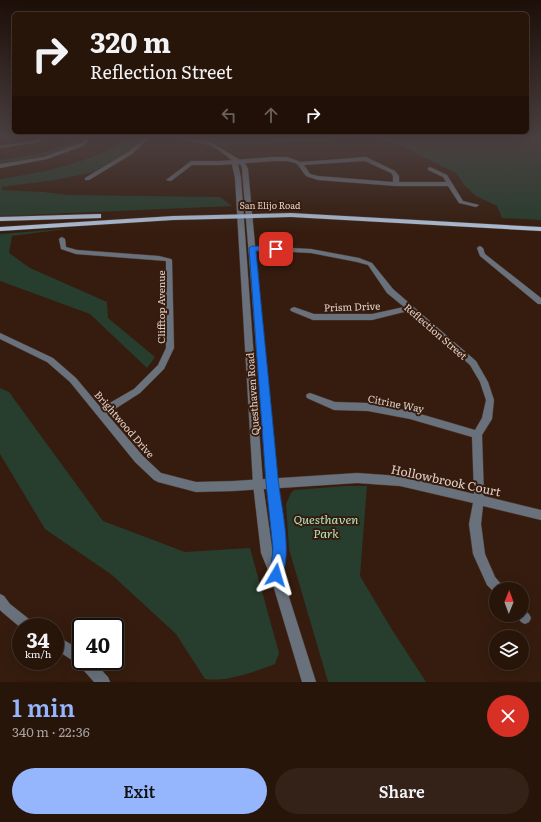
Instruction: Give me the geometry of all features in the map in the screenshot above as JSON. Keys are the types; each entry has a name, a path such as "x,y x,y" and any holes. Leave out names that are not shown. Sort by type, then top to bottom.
{"main road":[{"name":"San Elijo Road","path":"0,219 312,210 541,224"},
{"name":"San Elijo Road","path":"0,229 245,212 541,229"}],"street":[{"path":"87,179 105,168"},
{"path":"170,180 185,168"},
{"path":"236,168 245,212"},
{"path":"303,168 308,175 318,178 376,184 449,184"},
{"path":"384,168 393,172 396,176 396,184"},
{"path":"430,169 445,176 461,202 476,205"},
{"name":"Questhaven Road","path":"245,212 252,248 272,483 280,549 276,575"},
{"name":"Questhaven Road","path":"245,212 258,484 267,553 276,575 305,681"},
{"name":"Clifftop Avenue","path":"62,239 63,248 76,252 169,260 170,348 161,367 137,391 100,413"},
{"name":"Reflection Street","path":"252,248 311,251 359,260 370,264 390,291 473,363 484,382 490,400 487,419 477,436"},
{"path":"480,248 482,255 541,302"},
{"name":"Prism Drive","path":"294,309 313,317 372,318 410,308"},
{"name":"Brightwood Drive","path":"0,336 50,360 73,380 139,459 158,477 196,486 272,483"},
{"name":"Citrine Way","path":"310,396 334,406 368,407 410,415 450,426 477,436"},
{"path":"477,436 479,500 475,524 479,554 492,582"},
{"name":"Hollowbrook Court","path":"272,483 356,478 400,481 541,515"},
{"path":"0,600 6,608 19,618"},
{"path":"93,670 104,682"}],"green space":[{"path":"101,168 94,172 55,180 2,187 2,190 68,195 220,197 232,206 0,216 0,179 52,169"},
{"path":"445,168 541,168 541,220 502,218 497,206 476,196 464,185 456,173"},
{"path":"74,228 12,236 9,253 30,268 107,302 108,318 155,357 147,368 90,314 0,281 0,234"},
{"path":"0,388 9,392 103,521 185,552 250,548 279,653 275,664 231,678 213,680 205,679 176,634 112,575 45,529 0,454"},
{"name":"Questhaven Park","path":"345,486 367,486 360,576 426,682 328,682 289,549 286,504 294,490"}],"route":[{"path":"276,249 252,248 272,483 280,549 276,575"}]}
